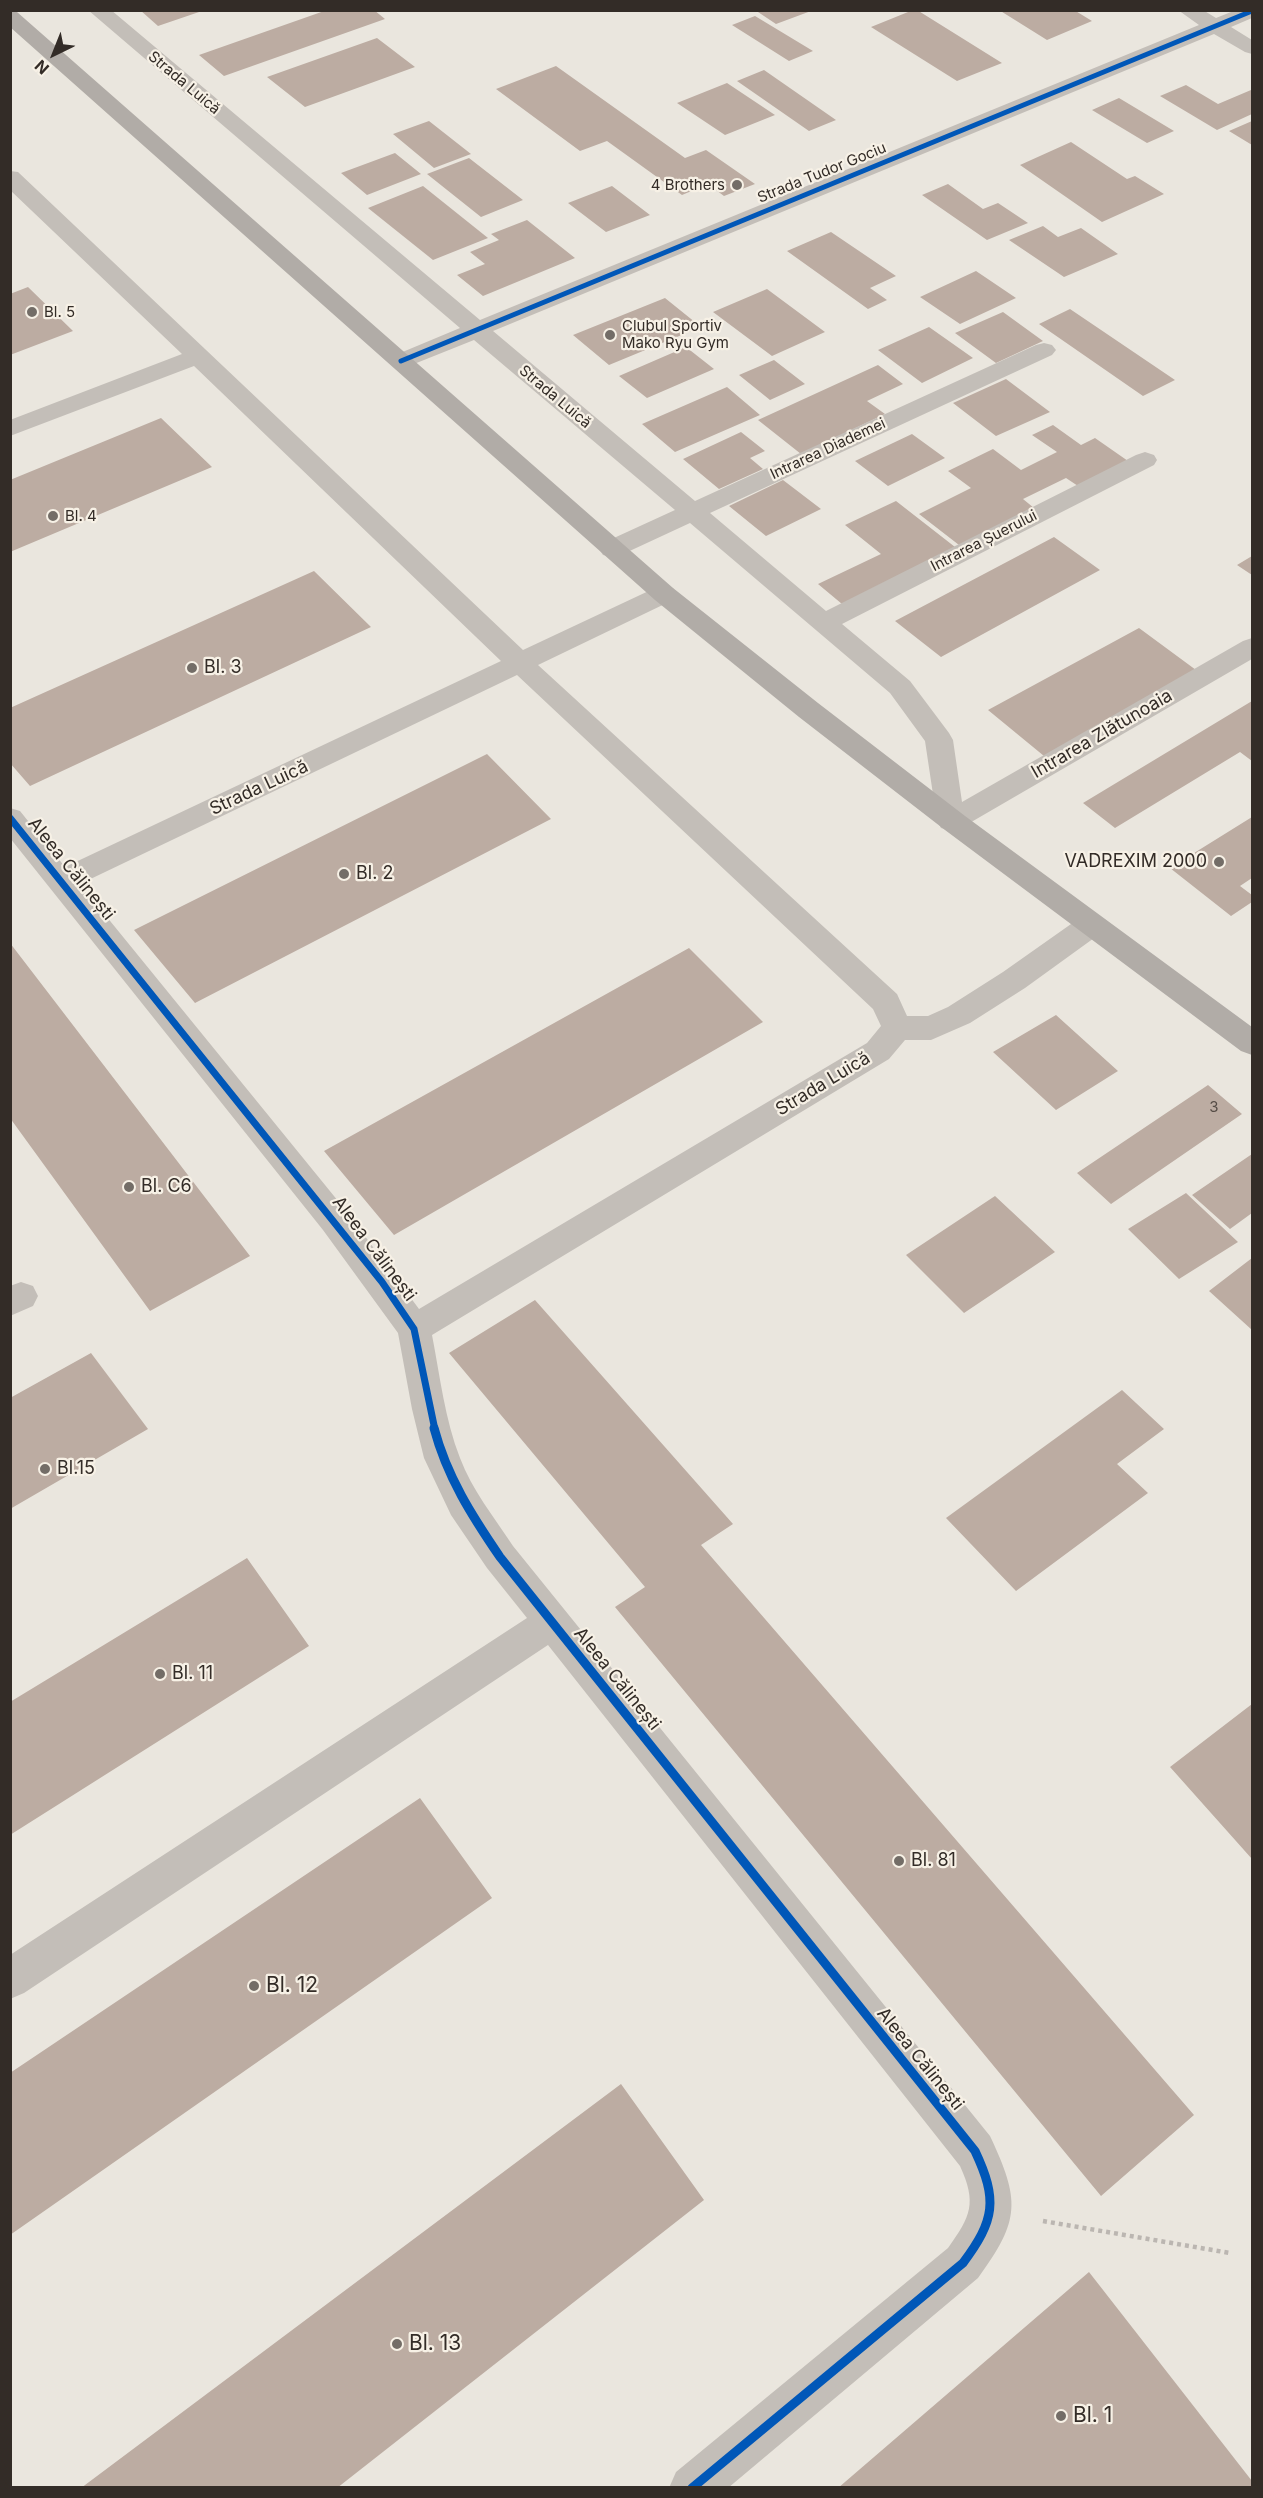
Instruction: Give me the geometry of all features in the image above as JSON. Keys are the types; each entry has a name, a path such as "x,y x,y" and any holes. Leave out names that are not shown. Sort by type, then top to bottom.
{"main road":[{"path":"10,16 664,594 951,821 1252,1043"}],"street":[{"name":"Strada Luică","path":"98,10 900,687 939,740 951,821"},
{"path":"1188,10 1252,48"},
{"name":"Strada Tudor Gociu","path":"401,361 1252,11"},
{"path":"10,177 521,664 886,1002 897,1028 932,1028 959,1016 1091,926"},
{"name":"Intrarea Diademei","path":"612,549 1044,350"},
{"path":"10,429 198,356"},
{"name":"Intrarea Șuerului","path":"823,623 1145,460"},
{"name":"Strada Luică","path":"61,881 664,594"},
{"name":"Intrarea Zlătunoaia","path":"951,821 1252,647"},
{"name":"Aleea Călinești","path":"10,818 335,1221 382,1282 414,1329 441,1458 464,1504 500,1557 975,2151 988,2177 992,2213 983,2237 963,2263 692,2487"},
{"name":"Strada Luică","path":"414,1329 878,1051 897,1028"},
{"path":"10,1979 552,1622"}],"path":[{"path":"992,2213 1230,2253"}],"building":[{"path":"140,10 202,10 202,11 158,26"},
{"path":"327,10 374,10 385,19 224,76 199,55"},
{"path":"755,10 811,10 811,11 776,24"},
{"path":"917,10 1002,63 957,81 871,27"},
{"path":"999,10 1074,10 1092,21 1047,40"},
{"path":"755,16 813,51 789,61 732,25"},
{"path":"377,38 415,67 305,107 267,77"},
{"path":"556,66 685,158 706,150 755,184 724,196 708,184 682,195 607,141 580,151 496,89"},
{"path":"764,70 836,120 809,131 737,81"},
{"path":"727,83 775,115 725,135 677,103"},
{"path":"1186,85 1218,104 1251,90 1252,114 1217,130 1160,96"},
{"path":"1119,98 1174,131 1147,143 1092,110"},
{"path":"429,121 471,154 434,168 393,134"},
{"path":"1252,121 1252,145 1229,131"},
{"path":"1071,142 1127,179 1135,176 1164,194 1102,222 1020,165"},
{"path":"395,153 421,174 367,195 341,173"},
{"path":"469,158 523,200 481,217 427,174"},
{"path":"948,184 983,209 998,203 1028,223 987,240 922,195"},
{"path":"423,186 488,238 433,260 368,208"},
{"path":"612,186 650,215 606,232 568,203"},
{"path":"527,220 575,258 483,296 457,275 485,264 470,252 499,240 491,234"},
{"path":"1043,226 1058,237 1081,228 1118,254 1064,277 1009,240"},
{"path":"831,232 896,276 870,288 887,300 868,309 787,251"},
{"path":"976,271 1016,298 960,324 920,297"},
{"name":"Bl. 5","path":"28,287 73,331 10,355 10,294"},
{"path":"767,289 825,332 772,356 713,312"},
{"path":"665,298 701,327 609,365 573,335"},
{"path":"1070,309 1175,380 1143,396 1039,324"},
{"path":"1003,312 1043,341 996,363 955,333"},
{"path":"929,327 973,358 922,383 878,350"},
{"path":"686,347 714,369 647,398 619,376"},
{"path":"774,360 805,384 770,400 739,375"},
{"path":"878,365 903,384 867,401 885,414 801,454 758,420"},
{"path":"1006,379 1050,412 996,436 953,403"},
{"path":"727,387 760,415 675,452 642,424"},
{"name":"Bl. 4","path":"161,418 212,467 10,552 10,480"},
{"path":"1053,425 1081,445 1095,438 1128,461 1078,486 1066,478 1023,499 1034,508 959,545 919,514 971,488 948,471 993,449 1021,470 1057,452 1032,435"},
{"path":"741,432 765,451 750,458 763,469 719,489 683,459"},
{"path":"912,434 945,458 888,486 855,461"},
{"path":"783,480 821,509 766,536 729,506"},
{"path":"896,501 955,547 842,604 818,584 881,554 845,525"},
{"path":"1054,537 1100,570 941,657 895,621"},
{"path":"1252,556 1252,575 1237,565"},
{"name":"Bl. 3","path":"314,571 371,627 30,786 10,763 10,708"},
{"path":"1139,628 1196,670 1044,756 988,710"},
{"path":"1252,701 1252,761 1240,752 1115,828 1083,803"},
{"name":"Bl. 2","path":"487,754 551,819 195,1003 134,930"},
{"path":"1252,817 1252,878 1240,886 1252,895 1252,902 1231,916 1170,868"},
{"name":"Bl. C6","path":"10,943 250,1256 150,1311 10,1118"},
{"path":"689,948 763,1022 394,1235 324,1151"},
{"path":"1056,1015 1118,1071 1056,1110 993,1052"},
{"path":"1208,1085 1242,1114 1111,1204 1077,1173"},
{"path":"1252,1154 1252,1213 1230,1229 1192,1195"},
{"path":"1186,1193 1238,1242 1179,1279 1128,1229"},
{"path":"995,1196 1055,1252 964,1313 906,1255"},
{"path":"1252,1258 1252,1330 1209,1291"},
{"name":"Bl. 81","path":"535,1300 733,1524 701,1545 1194,2115 1101,2196 615,1607 645,1587 449,1353"},
{"name":"Bl.15","path":"91,1353 148,1429 10,1509 10,1398"},
{"path":"1122,1390 1164,1429 1117,1464 1148,1493 1016,1591 946,1518"},
{"name":"Bl. 11","path":"247,1558 309,1646 10,1835 10,1702"},
{"path":"1252,1704 1252,1859 1170,1767"},
{"name":"Bl. 12","path":"420,1798 492,1898 10,2235 10,2073"},
{"name":"Bl. 13","path":"621,2084 704,2200 337,2488 81,2488"},
{"name":"Bl. 1","path":"1089,2272 1252,2481 1252,2488 838,2488"}],"cycle path":[{"path":"401,361 1252,11"},
{"path":"10,818 335,1221 382,1282 414,1329 429,1409 442,1458 464,1504 500,1557 975,2151 983,2168 991,2197 991,2209 983,2234 963,2263 692,2488"}],"place":[{"name":"4 Brothers","path":"737,185"},
{"name":"Bl. 5","path":"32,312"},
{"name":"Clubul Sportiv Mako Ryu Gym","path":"610,335"},
{"name":"Bl. 4","path":"53,516"},
{"name":"Bl. 3","path":"192,668"},
{"name":"VADREXIM 2000","path":"1219,862"},
{"name":"Bl. 2","path":"344,874"},
{"name":"Bl. C6","path":"129,1187"},
{"name":"Bl.15","path":"45,1469"},
{"name":"Bl. 11","path":"160,1674"},
{"name":"Bl. 81","path":"899,1861"},
{"name":"Bl. 12","path":"254,1986"},
{"name":"Bl. 13","path":"397,2344"},
{"name":"Bl. 1","path":"1061,2416"}]}
